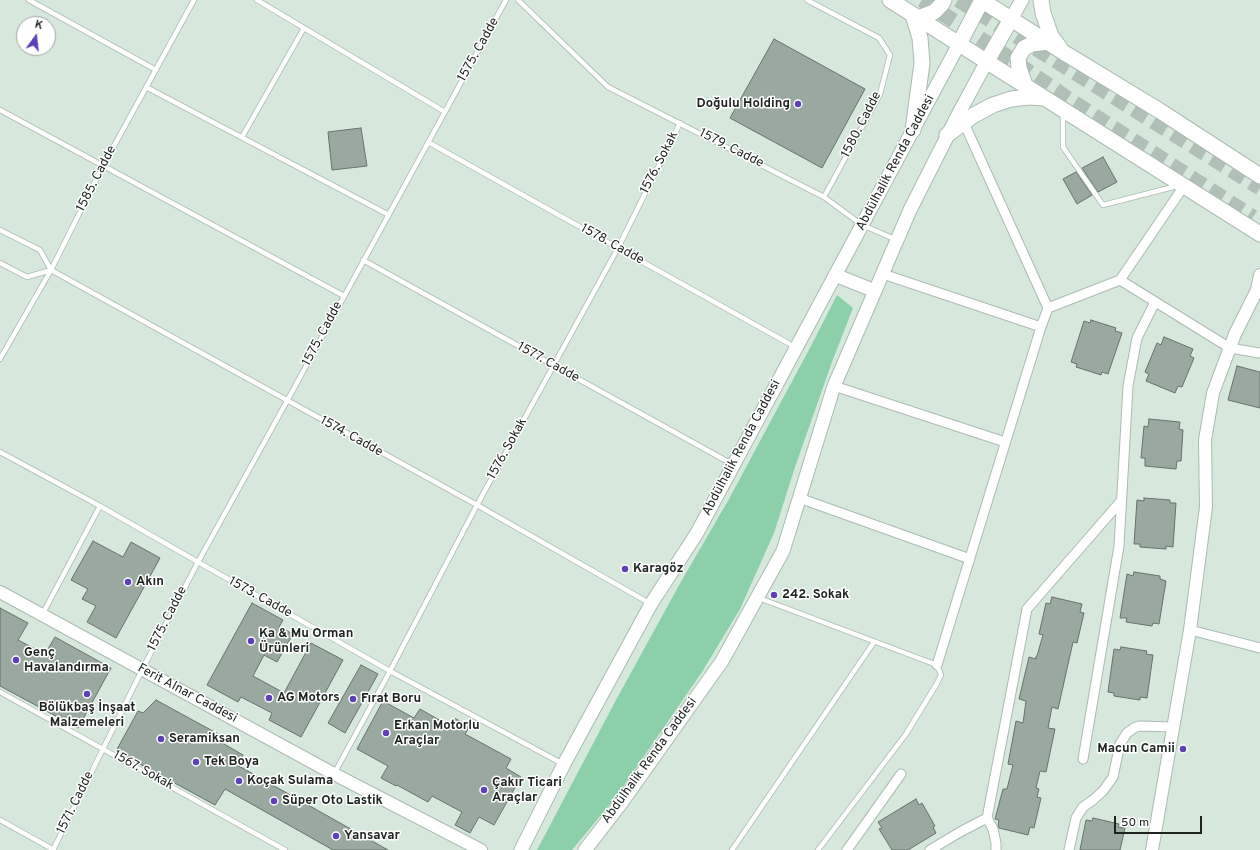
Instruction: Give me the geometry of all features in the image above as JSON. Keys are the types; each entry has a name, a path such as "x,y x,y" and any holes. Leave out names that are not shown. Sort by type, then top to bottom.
{"main road":[{"path":"890,0 1260,234"},
{"path":"916,16 934,12 944,0"},
{"path":"959,44 982,0 1063,52 1160,111 1260,176"},
{"path":"987,61 1022,0"},
{"path":"1041,0 1043,13 1052,36 1063,52"},
{"path":"913,130 922,63 916,16"},
{"path":"1025,85 1019,68 1018,58 1024,48 1032,44 1048,42"},
{"name":"Abdülhalik Renda Caddesi","path":"521,850 564,764 651,604 697,533 959,44"},
{"name":"Abdülhalik Renda Caddesi","path":"585,850 622,802 722,661 783,550 834,386 910,210 947,135 987,61"},
{"path":"947,135 974,115 993,105 1011,99 1029,97 1046,98"},
{"path":"835,275 875,291"}],"street":[{"path":"937,665 1041,326 1048,308 964,123"},
{"path":"1048,308 1120,280 1183,185"},
{"path":"883,274 1041,326"},
{"path":"1152,850 1190,630 1206,507 1205,440 1213,393 1235,334 1258,288 1260,275"},
{"path":"1120,280 1230,348 1260,353"},
{"path":"1083,758 1119,546 1128,386 1137,338 1155,302"},
{"path":"834,386 1005,442"},
{"path":"799,498 970,559"},
{"path":"996,850 993,829 987,818 1027,609 1121,502"},
{"name":"Ferit Alnar Caddesi","path":"0,592 334,774 482,850"},
{"path":"1190,630 1260,648"},
{"path":"1069,850 1076,818 1083,807 1103,791 1113,777 1120,744 1127,733 1139,726 1173,727"},
{"path":"847,850 902,774"},
{"path":"930,850 987,818"}],"lane":[{"path":"29,0 156,70"},
{"name":"1585. Cadde","path":"0,359 51,270 103,166 194,0"},
{"path":"257,0 445,112"},
{"name":"1575. Cadde","path":"142,670 198,562 506,0"},
{"name":"1579. Cadde","path":"518,0 608,87 824,197 862,225 897,240"},
{"name":"1580. Cadde","path":"807,0 879,38 890,55 880,94 824,197"},
{"path":"242,137 304,28"},
{"path":"146,87 388,215"},
{"path":"1063,109 1063,147 1104,205 1183,185"},
{"path":"0,110 344,296"},
{"name":"1576. Sokak","path":"334,774 477,505 618,248 680,124"},
{"name":"1578. Cadde","path":"428,142 796,348"},
{"path":"0,230 40,250 51,270 27,277 0,263"},
{"name":"1577. Cadde","path":"363,260 733,465"},
{"name":"1574. Cadde","path":"51,270 477,505 651,604"},
{"name":"1573. Cadde","path":"0,452 100,506 390,671 564,764"},
{"path":"42,615 100,506"},
{"path":"757,597 937,665 941,675 906,734 818,850"},
{"path":"732,850 874,642"},
{"name":"1571. Cadde","path":"54,850 142,670"},
{"name":"1567. Sokak","path":"0,692 285,850"},
{"path":"0,820 54,850"}],"green space":[{"path":"837,295 853,308 832,362 795,467 774,533 740,609 702,672 616,797 572,850 537,850 616,700 678,587 729,499"}],"building":[{"name":"Doğulu Holding","path":"774,39 865,89 822,168 730,118"},
{"path":"361,128 367,166 332,170 328,132"},
{"path":"1103,157 1117,182 1098,192 1082,168"},
{"path":"1076,172 1092,195 1077,204 1063,179"},
{"path":"1091,320 1116,328 1115,331 1122,333 1108,374 1102,372 1101,375 1076,367 1077,364 1071,362 1084,321 1090,323"},
{"path":"1164,337 1193,349 1190,356 1194,358 1182,387 1178,386 1175,393 1146,381 1149,374 1145,372 1157,343 1161,345"},
{"path":"1237,366 1260,372 1260,408 1228,400"},
{"path":"1149,419 1180,422 1179,429 1183,430 1181,461 1177,461 1176,469 1145,466 1145,458 1141,458 1144,426 1148,427"},
{"path":"1144,498 1170,500 1170,503 1176,503 1173,547 1166,546 1166,549 1140,547 1140,544 1134,544 1137,500 1144,501"},
{"name":"Akın","path":"93,541 123,557 131,542 160,558 116,638 87,622 96,606 82,599 88,589 71,580"},
{"path":"1134,572 1160,576 1160,579 1166,581 1159,624 1153,623 1152,626 1126,622 1127,618 1120,618 1127,574 1133,576"},
{"path":"1052,597 1082,604 1080,612 1084,613 1077,643 1073,642 1058,709 1052,707 1048,728 1055,729 1046,772 1040,771 1036,788 1039,789 1037,797 1041,798 1034,828 1030,827 1028,835 999,828 999,820 995,819 1003,789 1007,789 1013,765 1008,764 1016,721 1023,723 1026,701 1019,699 1029,657 1036,659 1043,635 1039,634 1046,603 1050,604"},
{"path":"252,603 283,620 279,627 293,634 277,662 264,655 253,676 284,693 311,643 343,660 301,737 269,720 272,713 241,697 238,702 207,685"},
{"path":"0,608 28,623 18,640 45,654 55,637 111,668 78,728 0,686"},
{"path":"1121,647 1147,651 1146,654 1153,655 1147,698 1140,697 1140,700 1114,696 1114,693 1108,692 1114,649 1120,650"},
{"name":"Fırat Boru","path":"361,665 378,674 345,733 328,723"},
{"path":"156,700 220,735 217,740 243,755 237,765 388,850 333,850 225,789 215,805 116,751 138,711 143,713"},
{"path":"383,701 414,718 420,709 450,726 454,718 470,726 465,734 511,759 506,768 521,777 494,825 479,817 470,833 455,825 462,812 432,796 428,802 381,778 388,766 357,749"},
{"path":"916,799 919,805 922,803 935,826 933,827 936,833 908,850 892,850 879,829 882,828 878,822"},
{"path":"1093,818 1119,824 1118,827 1125,828 1120,850 1080,850 1086,820 1092,821"}],"tunnel":[{"path":"922,0 1067,98 1253,217"},
{"path":"958,0 1260,188"}],"place":[{"name":"Doğulu Holding","path":"798,104"},
{"name":"Karagöz","path":"625,569"},
{"name":"Akın","path":"128,582"},
{"name":"242. Sokak","path":"774,595"},
{"name":"Ka & Mu Orman Ürünleri","path":"251,641"},
{"name":"Genç Havalandırma","path":"16,660"},
{"name":"Bölükbaş İnşaat Malzemeleri","path":"87,694"},
{"name":"AG Motors","path":"269,698"},
{"name":"Fırat Boru","path":"353,699"},
{"name":"Erkan Motorlu Araçlar","path":"386,733"},
{"name":"Seramiksan","path":"161,739"},
{"name":"Macun Camii","path":"1183,749"},
{"name":"Tek Boya","path":"196,762"},
{"name":"Koçak Sulama","path":"239,781"},
{"name":"Çakır Ticari Araçlar","path":"484,790"},
{"name":"Süper Oto Lastik","path":"274,801"},
{"name":"Yansavar","path":"336,836"}]}
